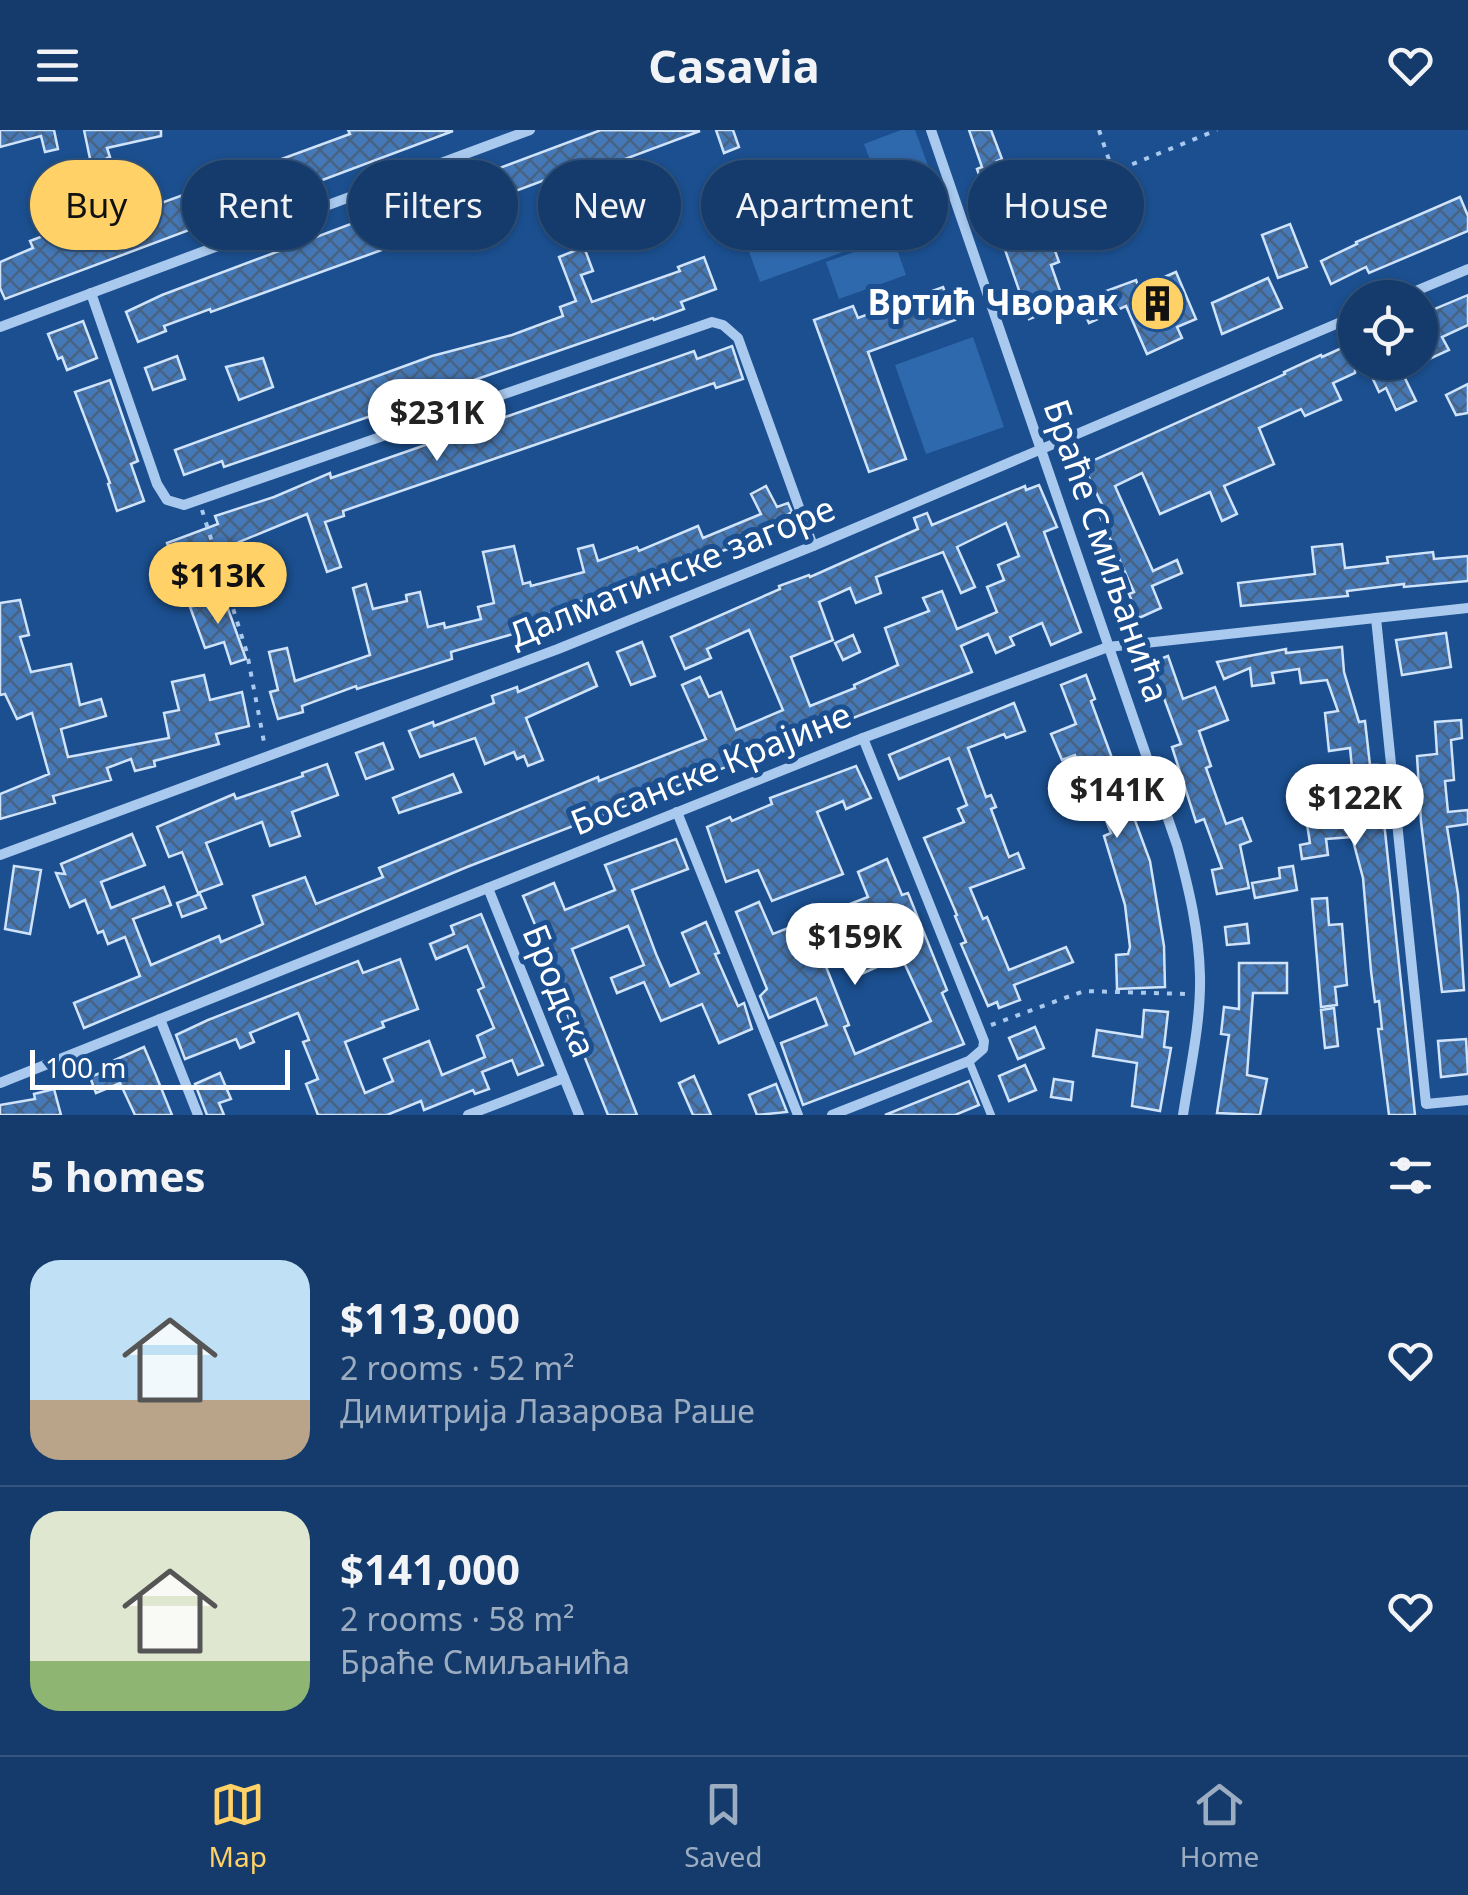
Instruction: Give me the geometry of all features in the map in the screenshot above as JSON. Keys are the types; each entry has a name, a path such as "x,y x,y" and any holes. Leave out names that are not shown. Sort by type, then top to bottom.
{"street":[{"path":"0,327 530,130"},
{"name":"Браће Смиљанића","path":"931,130 1043,448 1190,894 1199,949 1200,995 1183,1115"},
{"path":"1438,281 1468,268"},
{"path":"91,293 161,492 174,504 184,505 712,322 723,325 738,338 813,546"},
{"name":"Далматинске загоре","path":"0,854 558,649 813,546 1338,323"},
{"name":"Босанске Крајине","path":"0,1083 863,738 1108,646 1468,608"},
{"path":"1376,618 1426,1104 1468,1100"},
{"path":"832,1115 968,1061 983,1049 980,1029 863,738"},
{"path":"676,812 798,1115"},
{"name":"Бродска","path":"488,888 580,1115"},
{"path":"160,1019 198,1115"},
{"path":"468,1115 564,1078"}],"lane":[{"path":"968,1061 991,1115"}],"path":[{"path":"1099,130 1109,160"},
{"path":"1143,160 1217,130"},
{"path":"962,221 968,219"},
{"path":"198,500 247,653 266,756"},
{"path":"980,1029 1084,991 1200,995"}],"shaded area":[{"path":"901,130 915,130 926,160 870,160 864,144"},
{"path":"749,250 849,250 760,282"},
{"path":"860,250 897,250 906,275 839,299 826,262"},
{"path":"973,337 1004,427 926,454 895,365"}],"building":[{"path":"0,130 54,130 58,149 45,152 41,136 0,147"},
{"path":"84,130 161,130 161,136 107,148 108,160 90,160"},
{"path":"348,130 453,131 376,160 348,160 348,170 328,178 328,160 279,160 350,134"},
{"path":"601,130 700,131 622,160 538,160 538,182 518,190 518,161"},
{"path":"716,130 733,130 739,147 724,153"},
{"path":"969,130 991,130 1002,159 980,160"},
{"path":"182,195 182,233 162,240 162,203"},
{"path":"1460,197 1468,216 1468,231 1369,273 1366,267 1331,284 1321,261"},
{"path":"1290,224 1307,267 1278,278 1262,235"},
{"path":"348,225 348,250 382,250 164,326 166,331 138,342 126,312 282,250 328,250 328,233"},
{"path":"30,249 136,250 5,299 0,288 0,262"},
{"path":"585,250 593,271 581,275 592,302 680,271 678,267 704,257 716,289 681,302 684,309 654,320 224,467 222,461 184,475 175,450 432,356 512,335 563,316 560,307 576,301 559,257"},
{"path":"1005,250 1055,250 1059,262 1051,265 1065,305 1029,319"},
{"name":"Вртић Чворак","path":"1176,272 1196,319 1177,327 1182,338 1147,354 1126,306 1089,323 1079,301 1136,280 1139,288"},
{"path":"1268,278 1282,308 1222,334 1212,303"},
{"path":"943,287 955,320 868,352 906,459 869,472 814,320 853,306 858,318"},
{"path":"1468,295 1468,325 1442,337 1449,350 1438,355 1438,308"},
{"path":"83,321 97,358 67,370 48,334"},
{"path":"732,346 743,379 716,388 714,383 343,511 344,516 325,522 341,567 327,572 307,514 239,542 253,577 211,596 202,571 180,579 167,543 218,524 215,516 330,473 331,478 694,351 697,359"},
{"path":"1338,350 1340,380 1333,383 1341,400 1305,416 1301,409 1259,428 1274,464 1224,486 1237,514 1222,521 1210,492 1160,514 1142,473 1115,486 1153,571 1177,560 1182,573 1152,586 1161,608 1139,618 1129,594 1134,592 1098,512 1104,509 1083,465"},
{"path":"177,356 185,379 153,390 145,368"},
{"path":"263,358 273,387 239,400 226,367"},
{"path":"110,380 138,461 131,464 144,501 117,511 75,392"},
{"path":"1373,380 1406,380 1416,401 1396,410 1386,388 1379,392"},
{"path":"1468,384 1468,413 1456,415 1446,395"},
{"path":"1039,485 1057,527 1044,532 1081,632 1051,645 1042,623 1010,637 1014,645 996,653 988,634 961,646 972,672 467,867 84,1028 74,1003 140,976 125,937 108,944 103,931 98,933 85,900 70,907 56,873 65,874 61,864 132,834 145,865 101,882 111,908 164,887 171,905 133,919 151,965 219,936 221,942 263,924 253,896 305,877 316,904 383,877 379,868 598,777 599,781 706,739 682,685 700,677 709,697 721,692 736,730 783,710 749,630 707,649 711,658 685,669 671,637 780,589 779,586 810,577 918,529 914,518 927,513 932,525 1025,486 1026,490","holes":["1006,523 1019,556 998,565 1004,580 987,587 997,612 957,629 942,591 923,598 929,611 885,628 898,665 810,706 791,657 833,640 819,602 850,588 856,603 881,593 876,577 943,552 961,593 975,587 957,547"]},
{"path":"766,486 777,507 788,503 792,512 753,533 755,539 574,603 575,607 511,624 513,634 451,652 452,659 357,689 356,686 302,706 303,712 278,719 270,692 278,690 269,652 287,648 295,681 370,655 353,588 366,584 373,609 407,601 406,595 420,592 428,627 444,623 445,628 481,619 478,607 494,603 483,552 514,546 523,584 530,582 531,586 584,572 578,549 593,545 598,561 637,547 639,551 698,526 703,538 761,514 751,494"},
{"path":"1342,544 1345,568 1388,563 1387,557 1433,552 1434,559 1468,556 1468,581 1404,584 1347,591 1348,596 1241,606 1238,583 1315,574 1312,547"},
{"path":"223,595 246,659 231,664 224,642 205,648 190,607"},
{"path":"20,600 29,635 20,637 31,672 71,664 80,705 101,699 106,716 61,729 68,757 169,738 164,713 179,710 172,682 204,675 210,700 242,692 249,726 216,734 219,744 154,761 155,766 135,771 131,759 107,768 111,780 53,796 55,803 0,819 0,794 49,774 32,713 17,719 5,694 0,695 0,603"},
{"path":"1446,633 1451,667 1402,675 1396,640"},
{"path":"853,635 860,652 843,660 835,643"},
{"path":"642,642 655,676 631,685 617,652"},
{"path":"1342,647 1344,672 1359,722 1365,721 1370,765 1378,765 1415,1115 1389,1115 1363,878 1352,837 1326,839 1328,855 1302,859 1300,845 1310,843 1307,824 1349,818 1348,809 1356,808 1350,748 1329,751 1325,713 1338,711 1327,680 1301,683 1299,669 1272,673 1274,683 1252,686 1250,668 1224,679 1217,662 1286,649 1286,653"},
{"path":"1168,656 1183,699 1215,687 1228,720 1199,731 1211,766 1206,768 1226,824 1242,818 1251,841 1240,845 1249,888 1217,894 1212,870 1222,868 1204,819 1196,822 1172,747 1181,744 1162,693 1155,695 1145,665"},
{"path":"588,663 597,686 526,718 543,760 528,766 524,756 517,759 514,752 485,764 475,738 420,757 409,731 433,722 434,726 494,703 492,696 517,687 518,692"},
{"path":"1086,675 1095,699 1091,701 1150,861 1164,946 1165,987 1117,989 1116,955 1128,954 1130,947 1125,905 1104,836 1111,833 1075,755 1062,760 1051,734 1076,724 1061,685"},
{"path":"1014,703 1025,731 1006,738 1004,734 968,748 986,797 991,795 996,807 991,809 1009,857 1018,853 1024,868 970,888 1009,970 1066,947 1073,962 1014,985 1020,1000 999,1008 997,1002 988,1006 961,944 966,942 957,915 924,838 964,822 958,809 967,805 949,758 899,779 889,755"},
{"path":"1461,720 1462,738 1451,740 1454,780 1445,781 1448,812 1468,810 1468,824 1447,827 1458,894 1464,990 1442,992 1417,756 1437,754 1435,722"},
{"path":"383,743 393,769 366,779 356,753"},
{"path":"327,764 338,795 292,812 300,836 270,846 262,822 206,843 222,884 198,893 182,852 169,857 157,827 234,794 236,799"},
{"path":"856,766 871,798 846,809 843,801 817,812 843,874 772,901 758,870 726,882 707,827 730,817 732,821 772,804 770,798"},
{"path":"453,774 461,792 399,813 393,798"},
{"path":"676,839 688,869 632,890 656,954 670,986 699,973 682,933 706,922 719,953 715,954 738,1006 744,1003 752,1029 719,1043 702,1004 661,1021 644,982 617,993 611,978 644,965 628,926 572,949 637,1115 608,1115 523,896 554,883 565,910 615,890 605,865"},
{"path":"887,859 902,895 908,893 964,1044 803,1105 781,1043 827,1025 816,998 769,1018 760,996 767,989 736,912 759,902 773,934 868,897 858,872","holes":["848,948 859,975 901,956 931,1021 855,1054 844,1027 849,1025 823,959"]},
{"path":"14,866 41,870 30,934 5,929"},
{"path":"1293,866 1297,890 1255,898 1252,883 1280,878 1279,868"},
{"path":"200,894 206,908 182,917 177,903"},
{"path":"1327,898 1329,925 1342,924 1347,985 1335,987 1337,1005 1321,1007 1312,899"},
{"path":"481,914 543,1065 518,1075 512,1060 482,1072 489,1089 475,1094 473,1090 424,1110 421,1101 387,1115 318,1115 306,1084 318,1079 303,1042 309,1040 298,1013 250,1033 254,1042 240,1048 236,1039 185,1059 176,1035 208,1020 358,961 363,973 400,959 418,1009 345,1042 365,1093 393,1081 384,1059 429,1041 442,1075 485,1057 477,1036 494,1028 478,990 484,987 467,946 436,959 430,944 454,934 451,926"},
{"path":"1247,924 1249,943 1227,945 1225,927"},
{"path":"1239,963 1287,963 1287,993 1253,993 1247,1075 1267,1079 1260,1115 1217,1113 1229,1035 1221,1034 1224,1007 1239,1009"},
{"path":"1334,1008 1338,1046 1325,1048 1321,1010"},
{"path":"1144,1010 1168,1012 1164,1047 1171,1048 1160,1111 1132,1106 1137,1063 1093,1056 1097,1030 1142,1037"},
{"path":"1035,1027 1044,1048 1018,1059 1009,1038"},
{"path":"1466,1039 1468,1074 1441,1077 1438,1041"},
{"path":"144,1047 172,1115 135,1115 120,1083 96,1093 90,1077 113,1068 110,1062"},
{"path":"1025,1065 1036,1090 1009,1101 999,1076"},
{"path":"220,1073 231,1099 219,1103 224,1115 207,1115 195,1084"},
{"path":"694,1076 711,1115 693,1115 679,1083"},
{"path":"1054,1079 1073,1082 1071,1100 1051,1097"},
{"path":"969,1081 979,1105 955,1115 885,1115"},
{"path":"776,1084 787,1112 757,1115 749,1095"},
{"path":"54,1089 61,1115 0,1115 0,1105 35,1099 34,1094"}],"place":[{"name":"Вртић Чворак","path":"1157,303"}]}
